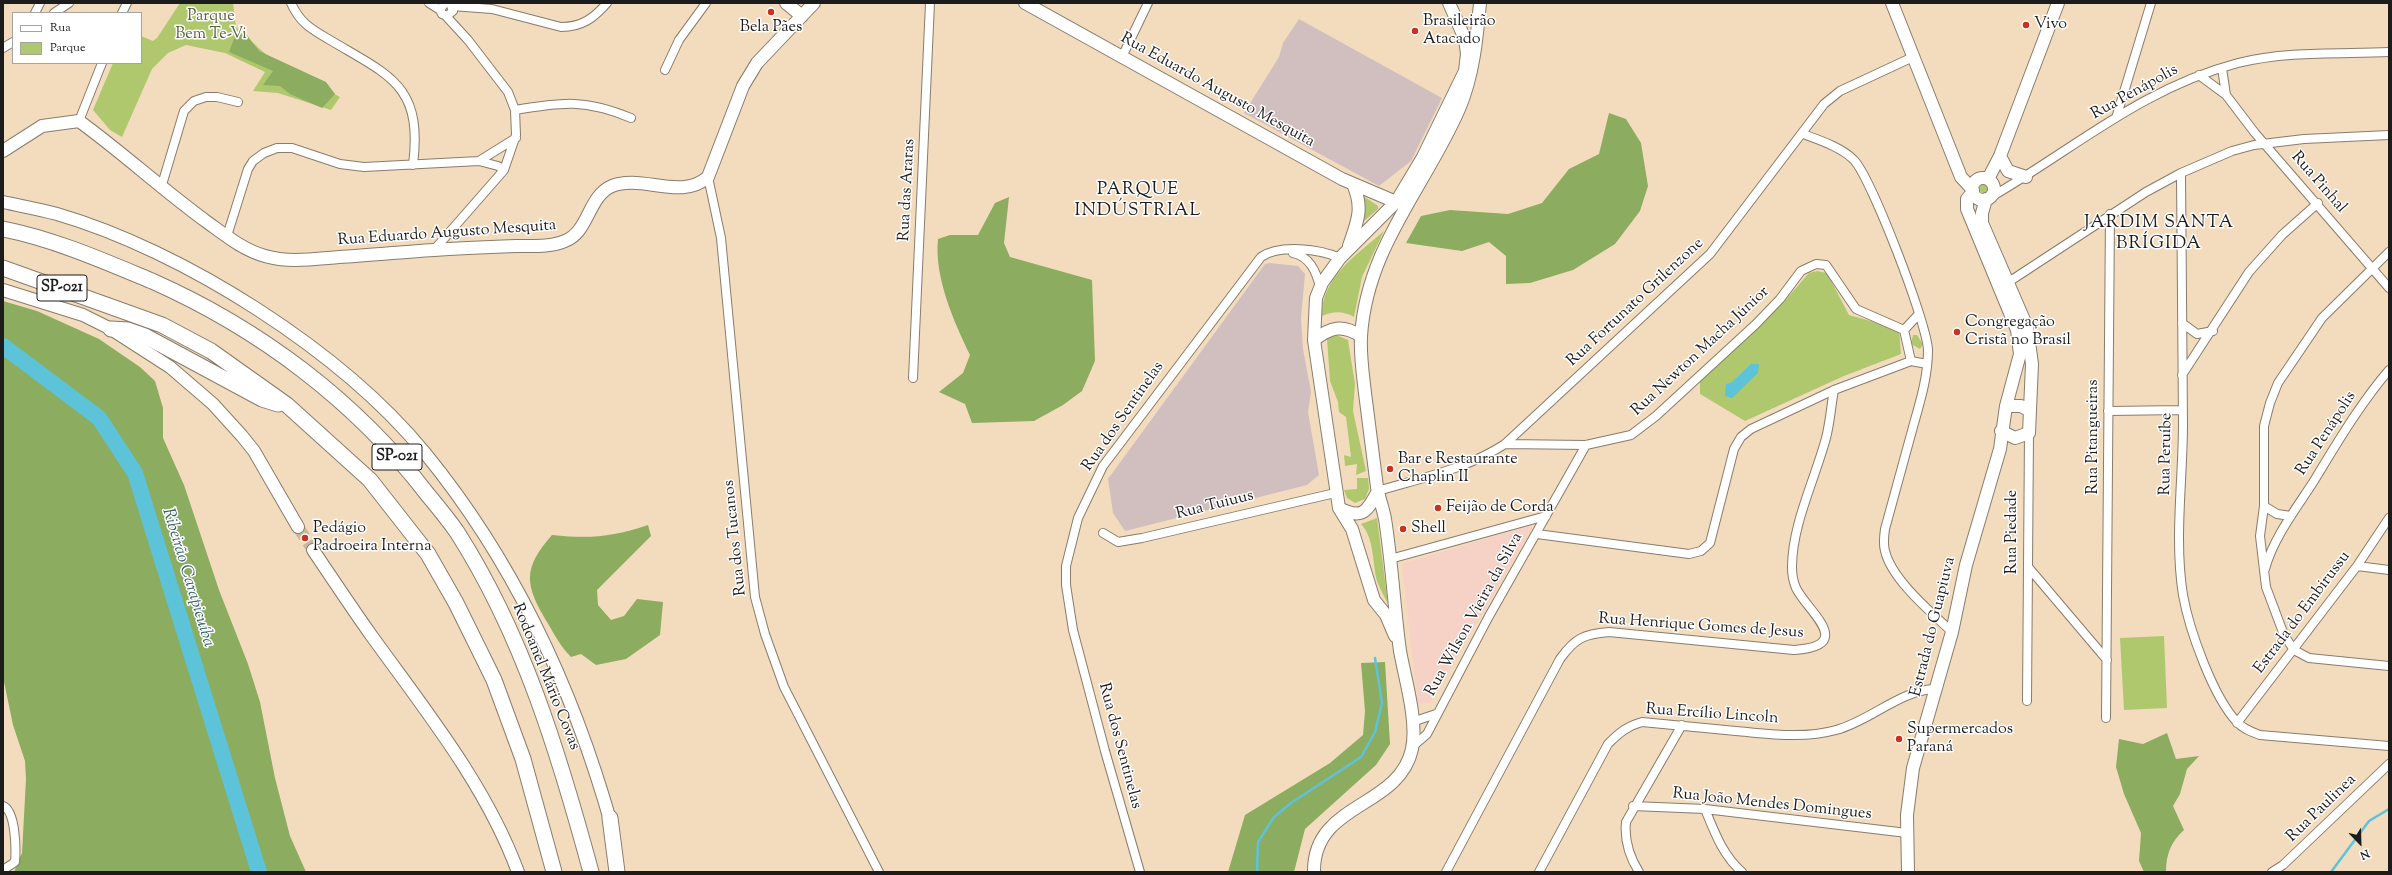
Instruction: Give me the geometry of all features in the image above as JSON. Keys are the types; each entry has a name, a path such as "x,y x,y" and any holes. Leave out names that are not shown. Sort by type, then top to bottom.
{"highway":[{"name":"Rodoanel Mário Covas","path":"3,229 20,232 98,258 187,297 242,327 308,372 358,416 392,450 456,531 494,599 518,648 566,779 590,872"},
{"name":"SP-021","path":"3,268 162,325 211,351 288,405 370,480 428,554 456,603 494,680 523,759 554,872"},
{"path":"111,329 128,330 145,336 262,399 288,405"},
{"path":"610,818 617,872"}],"main road":[{"path":"786,3 802,16"},
{"path":"708,177 743,86 757,63 814,3"},
{"name":"Rua Eduardo Augusto Mesquita","path":"1025,3 1353,184 1396,202"},
{"path":"1400,648 1386,615 1374,600 1352,529 1339,508 1335,493 1314,340 1315,310 1320,287 1344,253 1396,202 1423,157 1465,71 1467,54 1465,39 1449,3"},
{"path":"1314,872 1316,851 1326,832 1353,808 1379,794 1393,781 1406,765 1412,747 1412,722 1400,648 1390,559 1378,491 1360,350 1364,301 1374,267 1460,108 1477,36 1480,3"},
{"path":"1892,3 1952,150 1961,177 1980,199 1988,198"},
{"path":"2001,283 1966,206 1967,199 1973,191 1975,183 1984,179 2000,156 2058,3"},
{"path":"3,151 42,126 79,121"},
{"name":"Rua Eduardo Augusto Mesquita","path":"79,121 161,188 246,250 283,260 312,260 434,250 544,245 563,242 572,238 580,230 601,194 612,186 652,185 681,188 693,186 708,177"},
{"path":"1952,150 1964,168 1984,179"},
{"path":"2000,156 2008,171 2026,177"},
{"name":"Estrada do Guapiuva","path":"1908,872 1907,833 1913,768 1934,689 1952,632 1966,565 2000,449 2001,431 2006,406 2020,354 2017,330 1982,223 1982,213 1994,187 1984,179"},
{"path":"1344,253 1360,210 1359,197 1353,184"},
{"path":"3,202 57,214 88,225 150,251 210,281 266,316 322,356 400,426 424,452 466,508 523,599 566,688 589,749 625,872"},
{"name":"Estrada do Guapiuva","path":"2001,283 2027,327 2032,364"},
{"path":"3,290 75,312 111,329 170,367 214,404 254,451 298,527"},
{"path":"1314,340 1326,330 1337,327 1350,329 1361,336"},
{"name":"Rua Piedade","path":"2030,433 2032,364"},
{"path":"2006,406 2021,406 2030,411"},
{"path":"2001,431 2015,438"},
{"path":"2000,449 2015,438 2030,433"},
{"path":"1339,508 1349,513 1360,513 1369,508 1378,491"},
{"path":"313,550 370,634 434,721 500,829 518,872"}],"street":[{"path":"36,12 40,3"},
{"path":"56,12 69,3"},
{"path":"122,12 127,3"},
{"path":"291,3 298,17 311,29 381,70 397,83 408,100 413,121 415,146 413,165"},
{"path":"429,3 446,7 492,8 552,25 572,27 594,17 607,3"},
{"path":"665,70 679,40 706,3"},
{"name":"Rua das Araras","path":"913,378 930,3"},
{"path":"1122,57 1148,3"},
{"path":"2117,115 2151,3"},
{"path":"434,250 504,170 516,138 515,110 508,92 468,40 446,7"},
{"path":"3,48 12,43"},
{"name":"Rua Penápolis","path":"1988,198 2026,177 2117,115 2174,85 2199,75 2222,68 2268,58 2389,52"},
{"name":"Rua Fortunato Grilenzone","path":"1378,491 1462,466 1486,457 1505,444 1696,270 1725,236 1824,104 1840,91 1913,57"},
{"path":"79,121 102,64"},
{"path":"2222,68 2226,96"},
{"name":"Rua Pinhal","path":"2199,75 2226,96 2264,143 2318,203 2389,288"},
{"path":"161,188 184,111 194,101 206,97 217,96 238,102"},
{"path":"515,110 555,104 589,104 605,107 631,118"},
{"path":"1803,134 1840,150 1852,158 1860,168 1868,182 1918,314 1928,349 1925,383 1885,529 1884,551 1890,564 1901,580 1929,611 1952,632"},
{"path":"2001,283 2110,214 2181,173 2232,151 2264,143 2304,139 2389,135"},
{"path":"479,161 516,138"},
{"path":"227,236 248,169 253,161 264,153 277,148 292,148 340,164 371,167 479,161 498,166 504,170"},
{"name":"Rua Peruíbe","path":"2181,173 2182,410 2179,553 2183,596 2187,616 2204,663 2226,708 2237,723"},
{"name":"Rua dos Tucanos","path":"708,177 721,238 755,597 765,634 784,687 879,872"},
{"path":"2182,376 2213,331 2233,295 2249,272 2282,235 2318,203"},
{"name":"Rua Pitangueiras","path":"2106,718 2110,214"},
{"path":"1284,250 1306,257 1316,273 1320,287"},
{"name":"Rua dos Sentinelas","path":"1140,872 1105,751 1073,630 1066,585 1066,566 1071,542 1089,492 1117,445 1252,267 1266,253 1284,250 1344,253"},
{"path":"2389,252 2322,318 2278,383 2270,403 2264,426 2264,506 2260,536 2266,587 2284,635 2294,650 2309,658 2389,666"},
{"name":"Rua Newton Macha Júnior","path":"1505,444 1586,445 1631,435 1645,425 1769,311 1801,271 1808,266 1826,265 1856,309 1904,330"},
{"path":"1911,360 1904,330 1918,314"},
{"path":"2182,323 2197,334 2213,331"},
{"path":"1537,534 1689,554 1702,551 1710,543 1714,533 1727,470 1734,449 1741,438 1769,420 1834,390 1911,360 1927,364"},
{"name":"Rua Penápolis","path":"2264,572 2277,542 2291,516 2360,409 2389,370"},
{"name":"Rua Henrique Gomes de Jesus","path":"1446,872 1560,659 1574,643 1583,636 1609,632 1794,650 1817,646 1823,640 1825,631 1823,623 1796,588 1792,566 1803,511 1826,438 1834,390"},
{"path":"2108,411 2182,410"},
{"name":"Rua Piedade","path":"2027,701 2030,433"},
{"name":"Rua Wilson Vieira da Silva","path":"1412,747 1427,734 1436,714 1586,445"},
{"name":"Rua Tuiuus","path":"1103,533 1118,542 1142,538 1335,493"},
{"path":"2264,506 2277,514 2291,516"},
{"path":"1390,559 1546,516"},
{"name":"Estrada do Embirussu","path":"2237,723 2357,566 2389,518"},
{"path":"2260,536 2277,542"},
{"path":"2357,566 2389,570"},
{"path":"2029,568 2107,660"},
{"name":"Rua Ercílio Lincoln","path":"1538,872 1608,744 1622,730 1642,722 1787,735 1820,734 1838,730 1909,696 1925,690 1934,689"},
{"name":"Rua Wilson Vieira da Silva","path":"1412,722 1436,714"},
{"path":"2237,723 2247,730 2260,735 2389,746"},
{"path":"1638,872 1627,848 1624,834 1626,822 1633,806 1682,726"},
{"name":"Rua Paulinea","path":"2272,872 2283,865 2389,764"},
{"path":"3,806 10,812 16,851 15,862 3,870"},
{"name":"Rua João Mendes Domingues","path":"1633,806 1705,809 1907,833"},
{"path":"1705,809 1725,851 1734,865 1742,872"}],"shaded area":[{"path":"1299,19 1442,98 1411,161 1379,186 1244,113 1279,57 1283,43"},
{"path":"1270,263 1298,266 1305,274 1301,318 1303,349 1311,392 1308,412 1319,475 1307,485 1125,531 1113,513 1108,479 1265,264"},
{"path":"1531,526 1532,529 1430,703 1418,704 1402,565 1404,563"}],"green space":[{"name":"Parque Bem Te-Vi","path":"180,3 233,3 236,27 273,61 340,97 331,110 278,93 253,91 265,72 225,53 186,45 168,53 152,69 122,137 110,130 93,110 113,64 142,64 142,36 153,41 157,38"},
{"path":"246,34 259,51 326,82 335,94 322,108 290,94 280,86 263,85 273,71 229,52 235,36"},
{"path":"1609,113 1626,119 1641,143 1648,186 1640,211 1615,244 1573,270 1530,283 1506,284 1506,256 1489,242 1462,251 1406,243 1421,216 1450,210 1508,214 1542,203 1569,169 1599,154"},
{"path":"1984,183 1989,188 1984,193 1979,188"},
{"path":"1362,195 1378,206 1378,209 1364,221"},
{"path":"1009,197 1004,243 1010,257 1092,280 1095,361 1082,391 1063,405 1034,421 972,423 965,404 939,392 963,373 970,355 946,299 939,269 938,239 950,235 978,235 995,203"},
{"path":"1384,231 1362,277 1354,317 1338,312 1322,316 1323,302 1334,278 1353,258"},
{"path":"1817,271 1827,273 1849,315 1899,329 1901,354 1844,376 1745,421 1700,394 1700,380 1781,305 1809,273"},
{"path":"3,301 37,311 99,339 140,367 155,381 163,408 163,438 184,485 219,590 248,664 260,702 275,778 290,836 306,872 14,872 22,853 26,779 25,761 13,725 3,677"},
{"path":"1336,335 1348,340 1355,384 1353,411 1366,471 1356,475 1357,464 1345,466 1344,455 1351,457 1346,417 1339,412 1338,402 1330,381 1327,339"},
{"path":"1913,335 1917,335 1923,344 1920,349 1911,344"},
{"path":"1357,478 1368,478 1369,489 1365,499 1355,503 1347,498 1344,490 1357,489"},
{"path":"1377,518 1388,604 1375,574 1369,537 1361,524"},
{"path":"648,525 651,536 597,590 598,605 611,620 624,616 637,599 663,602 660,635 626,659 596,665 581,654 571,657 558,640 534,598 530,577 531,568 535,558 552,535 578,537 601,536"},
{"path":"2164,636 2167,708 2124,710 2120,638"},
{"path":"1385,662 1390,744 1376,765 1305,829 1294,872 1228,872 1245,815 1330,763 1363,735 1365,711 1361,663"},
{"path":"2167,733 2176,759 2199,756 2187,769 2180,794 2173,806 2184,830 2170,849 2166,872 2144,872 2139,861 2141,833 2124,794 2116,767 2119,739 2143,744"}],"water":[{"path":"1751,364 1759,364 1758,373 1732,398 1725,396 1726,384 1732,382"}],"waterway":[{"name":"Ribeirão Carapicuíba","path":"3,346 99,418 135,473 259,872"},
{"path":"1257,872 1258,842 1274,817 1291,803 1361,757 1375,732 1382,703 1375,658"},
{"path":"2331,872 2369,821 2389,809"}],"tunnel":[{"path":"298,527 313,550"}],"place":[{"name":"Bela Pães","path":"771,12"},
{"name":"Vivo","path":"2026,25"},
{"name":"Brasileirão Atacado","path":"1415,31"},
{"name":"Congregação Cristã no Brasil","path":"1957,332"},
{"name":"Bar e Restaurante Chaplin II","path":"1390,469"},
{"name":"Feijão de Corda","path":"1438,508"},
{"name":"Shell","path":"1403,529"},
{"name":"Pedágio Padroeira Interna","path":"305,538"},
{"name":"Supermercados Paraná","path":"1899,739"}],"district":[{"name":"PARQUE INDÚSTRIAL","path":"1138,201"},
{"name":"JARDIM SANTA BRÍGIDA","path":"2159,234"}]}
